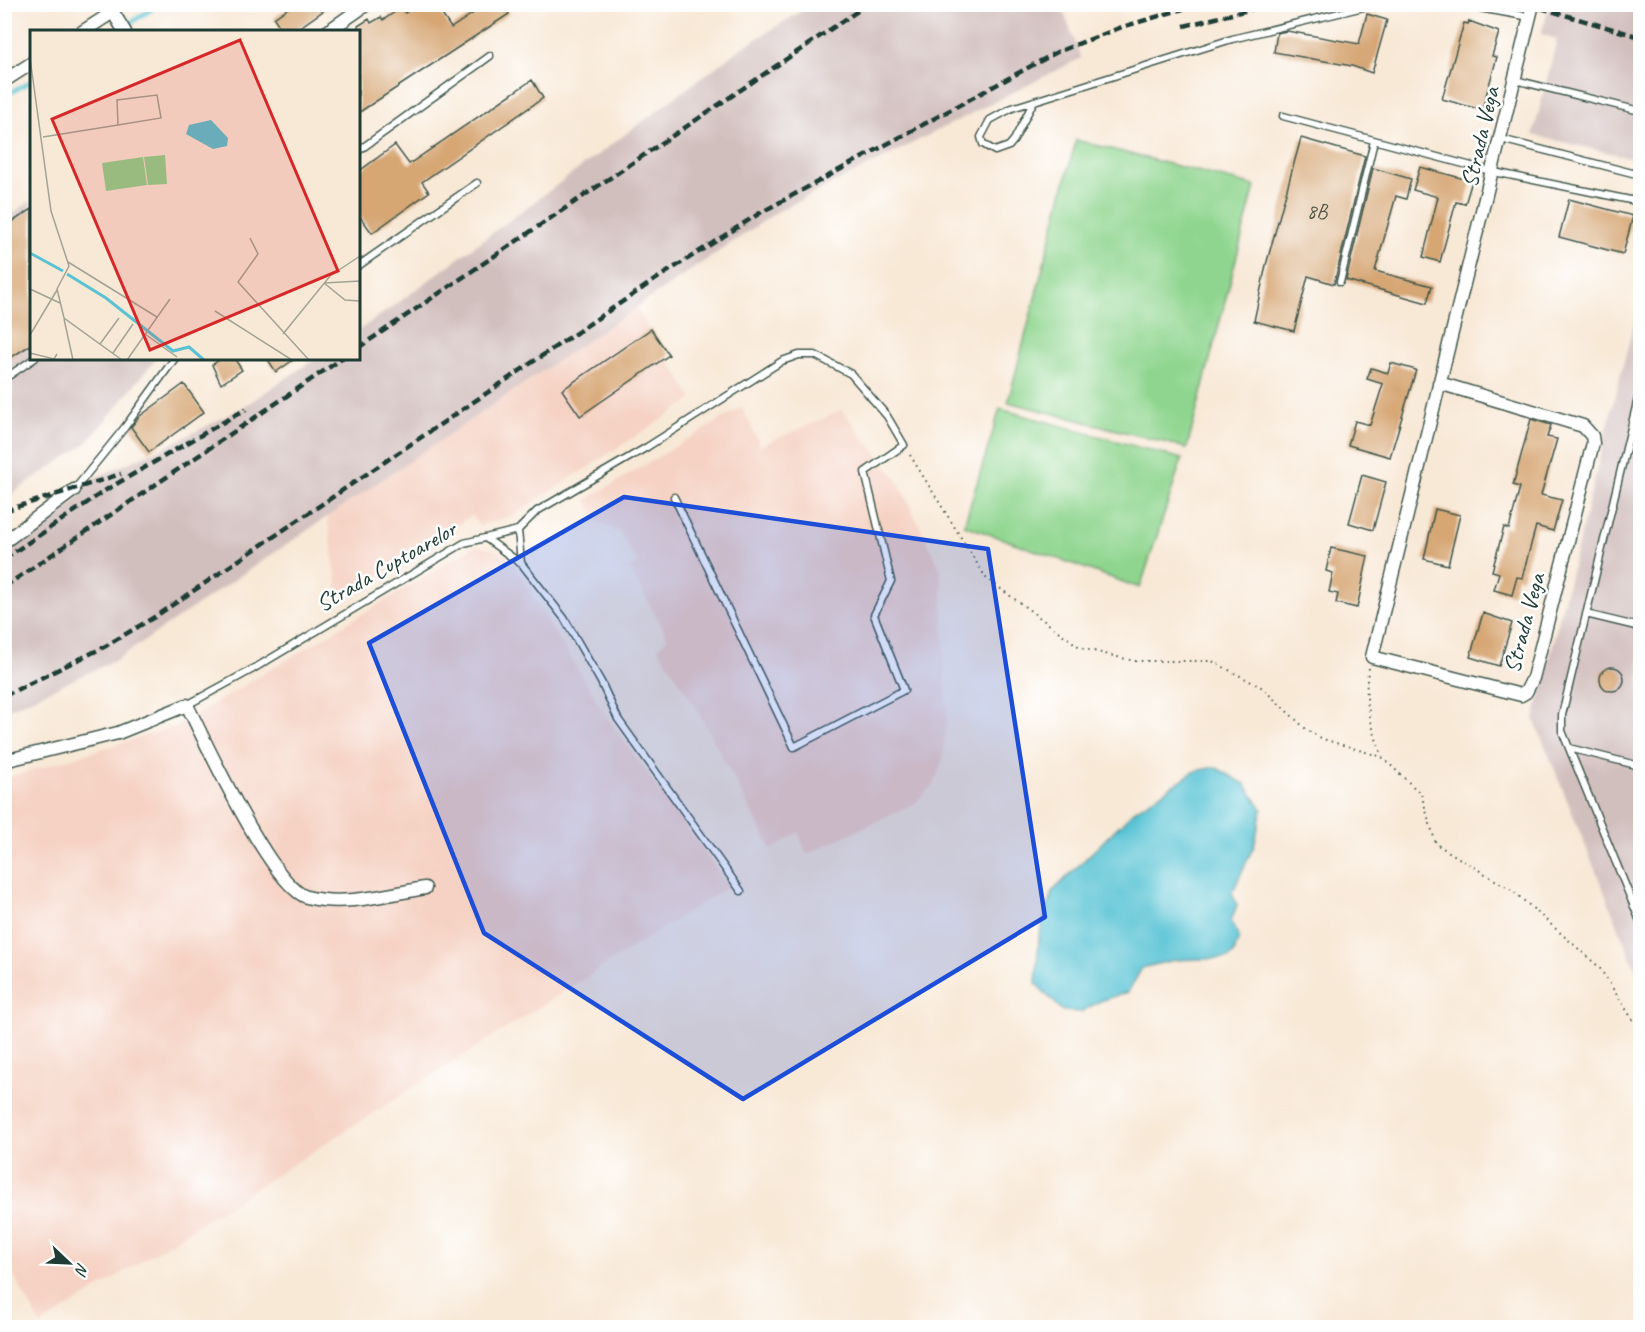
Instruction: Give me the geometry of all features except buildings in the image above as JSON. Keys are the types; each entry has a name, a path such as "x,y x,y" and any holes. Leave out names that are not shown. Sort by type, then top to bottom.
{"street":[{"path":"330,30 367,4"},
{"name":"Strada Vega","path":"1439,383 1583,426 1592,436 1593,443 1533,678 1526,692 1514,695 1372,657 1439,383 1494,172 1533,4"},
{"path":"84,30 111,8 124,30"},
{"path":"4,81 30,64"},
{"path":"4,543 74,490"},
{"path":"187,705 237,806 286,879 304,896 326,900 360,898 425,888"},
{"name":"Strada Cuptoarelor","path":"4,761 118,733 187,705"}],"lane":[{"path":"1034,101 1009,146 995,151 983,144 981,137 990,120 997,114 1034,101 1232,39 1376,4"},
{"path":"1457,4 1530,17"},
{"path":"360,150 490,56"},
{"path":"1515,80 1641,111"},
{"path":"1283,116 1494,172 1641,202"},
{"path":"1502,139 1641,175"},
{"path":"1340,282 1374,141"},
{"path":"360,265 477,183"},
{"name":"Strada Cuptoarelor","path":"187,705 253,669 464,543 518,530 537,511 647,447 764,370 799,355 821,357 851,374 887,416 904,445"},
{"path":"4,379 32,360"},
{"path":"74,490 125,427 174,360"},
{"path":"1641,390 1562,715 1562,731 1641,921"},
{"path":"674,497 794,747 904,690 874,615 891,581 865,472 904,445"},
{"path":"518,530 521,563"},
{"path":"486,539 521,563 564,618 601,681 618,719 741,891"},
{"path":"1587,614 1641,627"},
{"path":"1569,748 1641,766"}],"path":[{"path":"904,445 986,578 1081,648 1134,662 1212,661 1261,687 1307,730 1323,739 1382,758 1421,794 1436,844 1513,891 1599,967 1641,1031"},
{"path":"1372,657 1366,683 1369,714 1382,758"}],"highlighted area":[{"path":"624,497 988,549 1045,917 743,1099 484,933 369,643"}],"shaded area":[{"path":"813,4 1061,5 1081,58 777,212 116,660 5,711 5,551 71,505 94,478 171,444 240,409 314,360 360,360 360,329 740,49"},
{"path":"1550,5 1640,5 1640,160 1533,135 1557,39 1541,34"},
{"path":"30,202 30,360 155,360 87,443 5,498 5,218"},
{"path":"1640,298 1640,980 1534,719"},
{"path":"630,299 693,399 514,515 479,526 472,515 340,601 325,504"},
{"path":"742,407 760,446 842,410 898,481 941,570 947,720 943,758 934,784 915,803 807,854 798,832 772,850 697,709 658,648 668,638 630,568 638,563 619,532 598,521 586,500"},
{"path":"475,546 492,549 509,558 607,717 729,886 41,1325 5,1260 4,779 177,726"}],"green space":[{"path":"1076,140 1255,186 1187,448 1008,402"},
{"path":"1000,409 1182,459 1140,588 964,525"}],"water":[{"path":"1215,767 1245,784 1262,809 1254,846 1232,893 1237,905 1231,921 1239,937 1234,953 1229,958 1174,960 1142,968 1128,992 1100,1001 1081,1012 1063,1011 1036,984 1039,936 1052,892 1134,811 1195,771"}],"waterway":[{"path":"119,30 160,4"},
{"path":"4,96 30,82"}],"railway":[{"path":"360,347 868,4"},
{"path":"4,696 104,647 156,616 653,281 760,213 1057,52 1122,27 1200,4"},
{"path":"1184,26 1272,4"},
{"path":"1527,4 1640,37"},
{"path":"4,587 340,360"},
{"path":"4,559 106,490 246,409"},
{"path":"4,511 121,474"}]}
